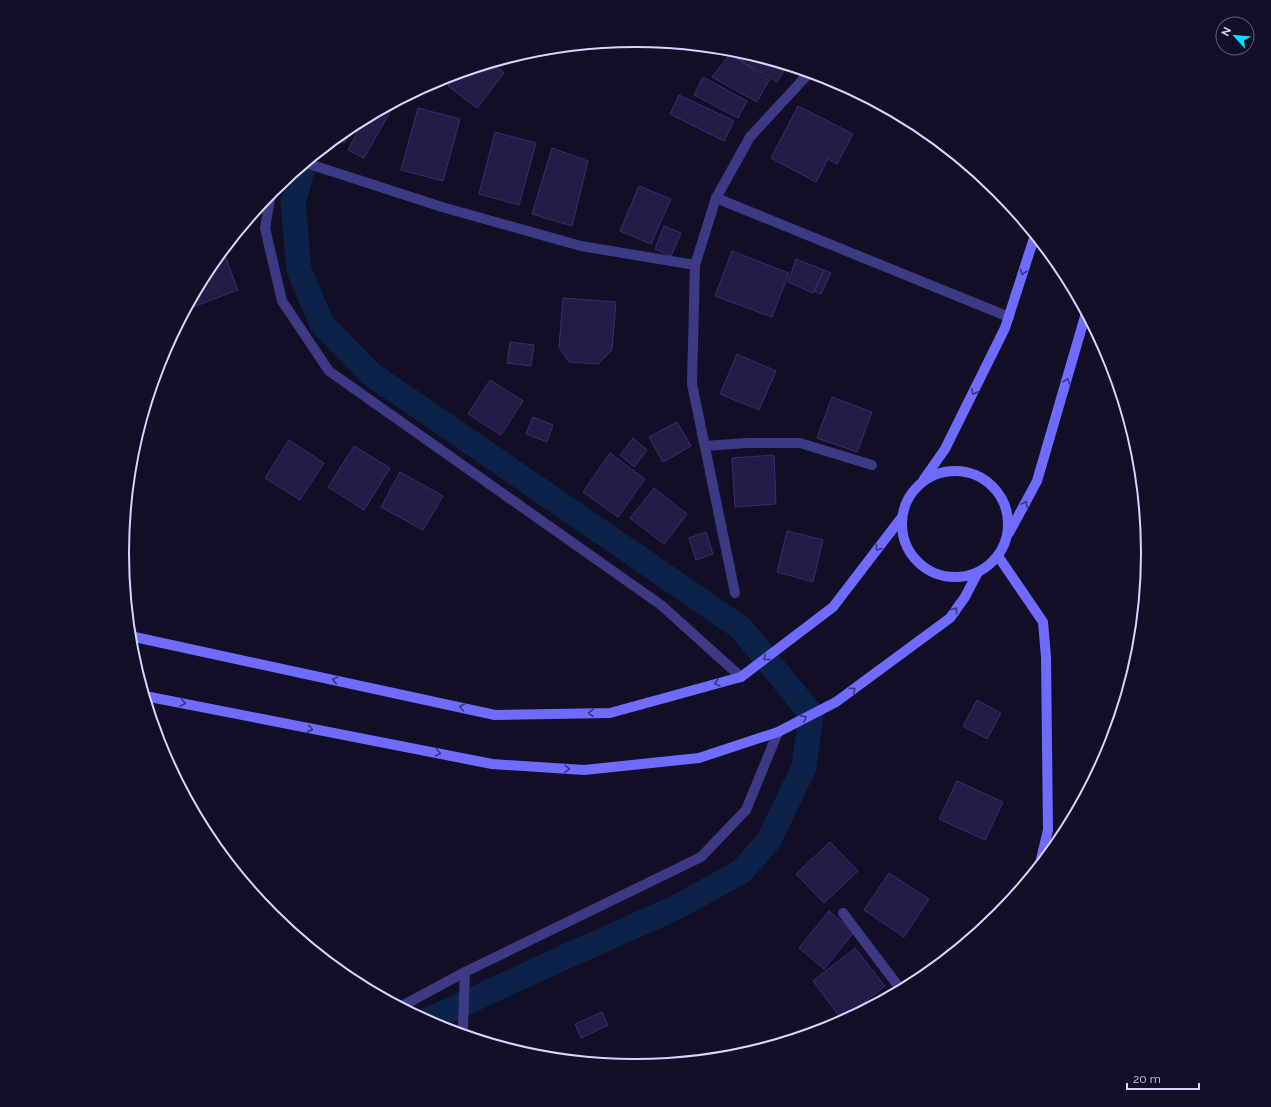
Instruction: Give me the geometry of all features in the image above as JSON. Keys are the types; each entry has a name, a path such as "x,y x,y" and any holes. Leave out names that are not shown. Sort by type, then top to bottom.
{"main road":[{"path":"922,482 936,474 953,471 969,472 984,479 997,491 1005,505 1008,522 1003,548 998,556 989,565 978,572 962,577 946,577 931,572 917,562 908,549 902,533 902,517 912,492 922,482 945,449 1005,328 1033,240"},
{"path":"1006,538 1037,481 1084,318"},
{"path":"136,637 495,715 610,713 741,677 833,607 902,517"},
{"path":"998,556 1043,622 1046,657 1048,830 1042,855"},
{"path":"150,697 492,764 584,770 699,758 778,732 836,702 950,618 966,597 978,572"}],"street":[{"path":"735,593 692,384 695,265 716,198 750,137 805,77"},
{"path":"312,164 442,208 582,246 695,265"},
{"path":"716,198 1009,317"},
{"path":"269,204 265,228 282,301 329,371 661,605 741,677"},
{"path":"705,446 747,443 800,443 872,465"},
{"path":"405,1004 465,972 701,856 746,810 778,732"},
{"path":"843,913 898,986"},
{"path":"461,1028 465,972"}],"building":[{"path":"728,56 735,57 769,80 757,102 712,77"},
{"path":"736,57 784,70 777,82"},
{"path":"496,67 504,73 477,108 448,86 451,83"},
{"path":"703,77 747,101 738,118 694,95"},
{"path":"679,95 734,121 724,141 670,114"},
{"path":"798,106 853,134 837,164 828,159 816,182 771,158"},
{"path":"418,108 460,119 443,181 401,170"},
{"path":"389,111 390,112 364,158 348,150 359,129"},
{"path":"495,132 536,143 519,205 479,194"},
{"path":"348,137 344,143 341,141"},
{"path":"552,148 588,161 572,226 532,214"},
{"path":"639,186 671,199 651,244 620,231"},
{"path":"664,226 681,233 671,256 655,249"},
{"path":"732,251 789,273 772,317 715,296"},
{"path":"225,257 238,290 193,307 214,272"},
{"path":"796,259 824,270 813,293 788,282"},
{"path":"824,270 831,273 821,294 814,291"},
{"path":"563,298 616,302 612,350 598,364 569,362 559,347"},
{"path":"510,342 534,345 531,366 507,363"},
{"path":"737,354 776,371 759,410 720,394"},
{"path":"490,380 523,401 501,435 468,414"},
{"path":"832,397 872,412 857,452 817,438"},
{"path":"533,417 553,425 547,442 526,434"},
{"path":"677,422 691,446 663,462 649,437"},
{"path":"633,438 647,450 634,467 620,455"},
{"path":"289,440 324,463 300,500 265,478"},
{"path":"354,446 390,468 364,510 328,487"},
{"path":"610,453 645,479 618,517 583,492"},
{"path":"774,455 776,504 735,507 732,458"},
{"path":"400,472 443,496 423,530 381,507"},
{"path":"654,488 687,514 664,544 630,518"},
{"path":"787,531 823,540 813,582 777,572"},
{"path":"706,532 713,554 696,560 689,538"},
{"path":"977,700 1001,713 987,739 963,726"},
{"path":"1115,715 1108,735 1106,734"},
{"path":"957,781 1003,802 985,840 939,819"},
{"path":"830,842 858,871 824,903 796,874"},
{"path":"889,873 929,899 904,937 864,910"},
{"path":"829,911 854,932 824,969 799,948"},
{"path":"855,948 885,986 854,1011 839,1017 813,981"},
{"path":"602,1012 608,1025 581,1038 575,1024"}],"waterway":[{"path":"301,174 293,203 299,270 322,324 371,374 741,628 811,714 804,767 769,840 741,872 675,908 434,1017"}]}
